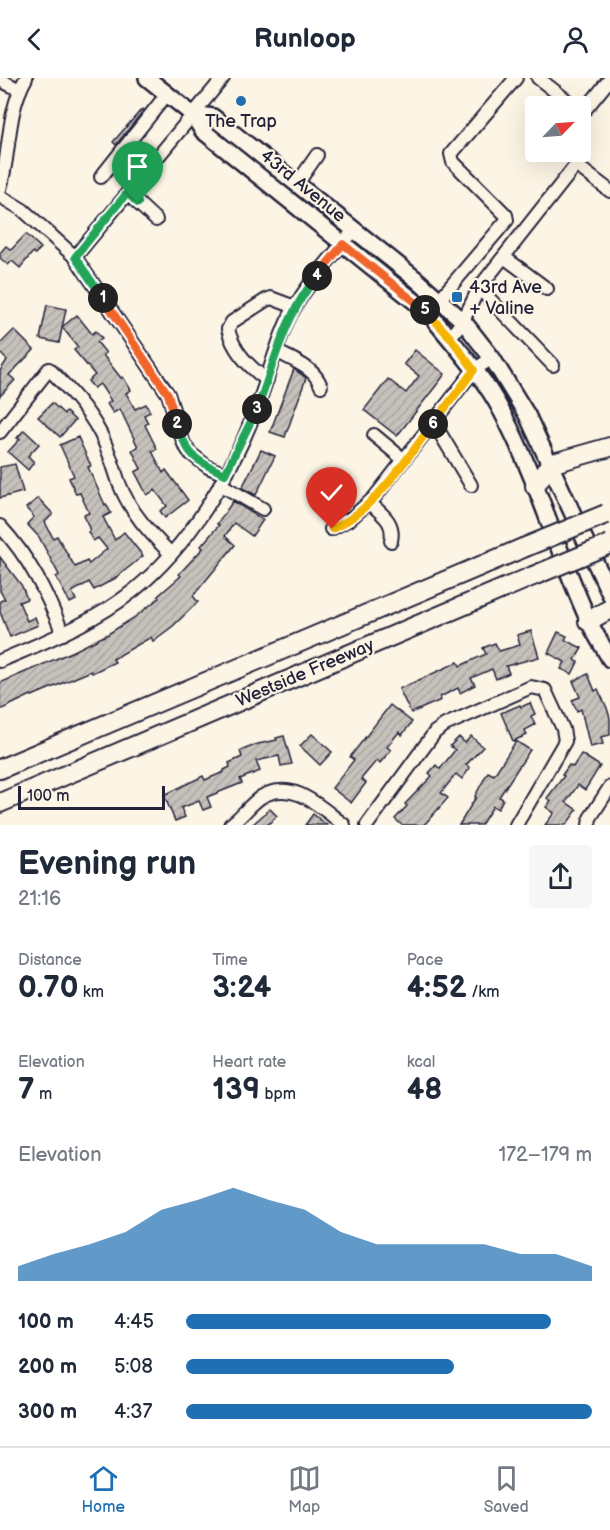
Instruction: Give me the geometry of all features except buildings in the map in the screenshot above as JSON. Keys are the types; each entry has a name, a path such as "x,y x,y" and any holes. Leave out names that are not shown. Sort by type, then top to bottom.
{"highway":[{"path":"535,486 550,464 610,447"},
{"name":"Westside Freeway","path":"0,769 608,513"},
{"name":"Westside Freeway","path":"0,803 610,543"},
{"path":"588,621 610,609"}],"main road":[{"path":"147,78 192,114"},
{"name":"43rd Avenue","path":"192,114 213,117 439,299 463,321 492,358 527,415 610,594"},
{"name":"43rd Avenue","path":"192,114 203,131 429,313 450,337 502,413 535,486 588,621 610,659"}],"street":[{"path":"75,257 223,78"},
{"path":"429,313 507,220 507,215 453,162 451,154 516,78"},
{"path":"538,78 561,96"},
{"path":"591,102 610,79"},
{"path":"0,80 21,82 11,117 7,156 0,189"},
{"path":"101,177 167,94"},
{"path":"297,184 317,155"},
{"path":"450,337 463,321 479,288 576,165 610,191"},
{"path":"127,193 156,220"},
{"path":"0,196 23,210 75,257 168,394 184,444 190,453 263,509"},
{"path":"0,660 63,634 112,607 153,574 171,554 223,479 243,440 295,307 354,230"},
{"path":"504,257 547,289"},
{"path":"479,288 553,365"},
{"path":"267,380 246,363 230,338 228,329 232,322 271,298 295,307"},
{"path":"276,351 308,368 317,375 321,386"},
{"path":"332,529 350,519 370,502 474,370 492,358"},
{"path":"0,432 49,369 89,414 108,449 127,500 150,533 171,554"},
{"path":"434,423 471,485"},
{"path":"374,435 404,460"},
{"path":"370,502 387,519 393,531 391,541"},
{"path":"0,526 40,580 63,634"},
{"path":"367,825 435,732 445,725 531,687 545,690 566,741 516,825"},
{"path":"589,825 590,818 610,787"},
{"path":"230,825 260,798 282,790 304,795 344,825"}],"place":[{"name":"The Trap","path":"241,101"},
{"name":"43rd Ave + Valine","path":"457,297"}],"route":[{"path":"138,203 127,193 75,257 168,394 184,444 190,453 208,467 225,474 255,412 287,323 306,290 343,244 429,313 474,370 374,498 350,519 332,529"}]}
